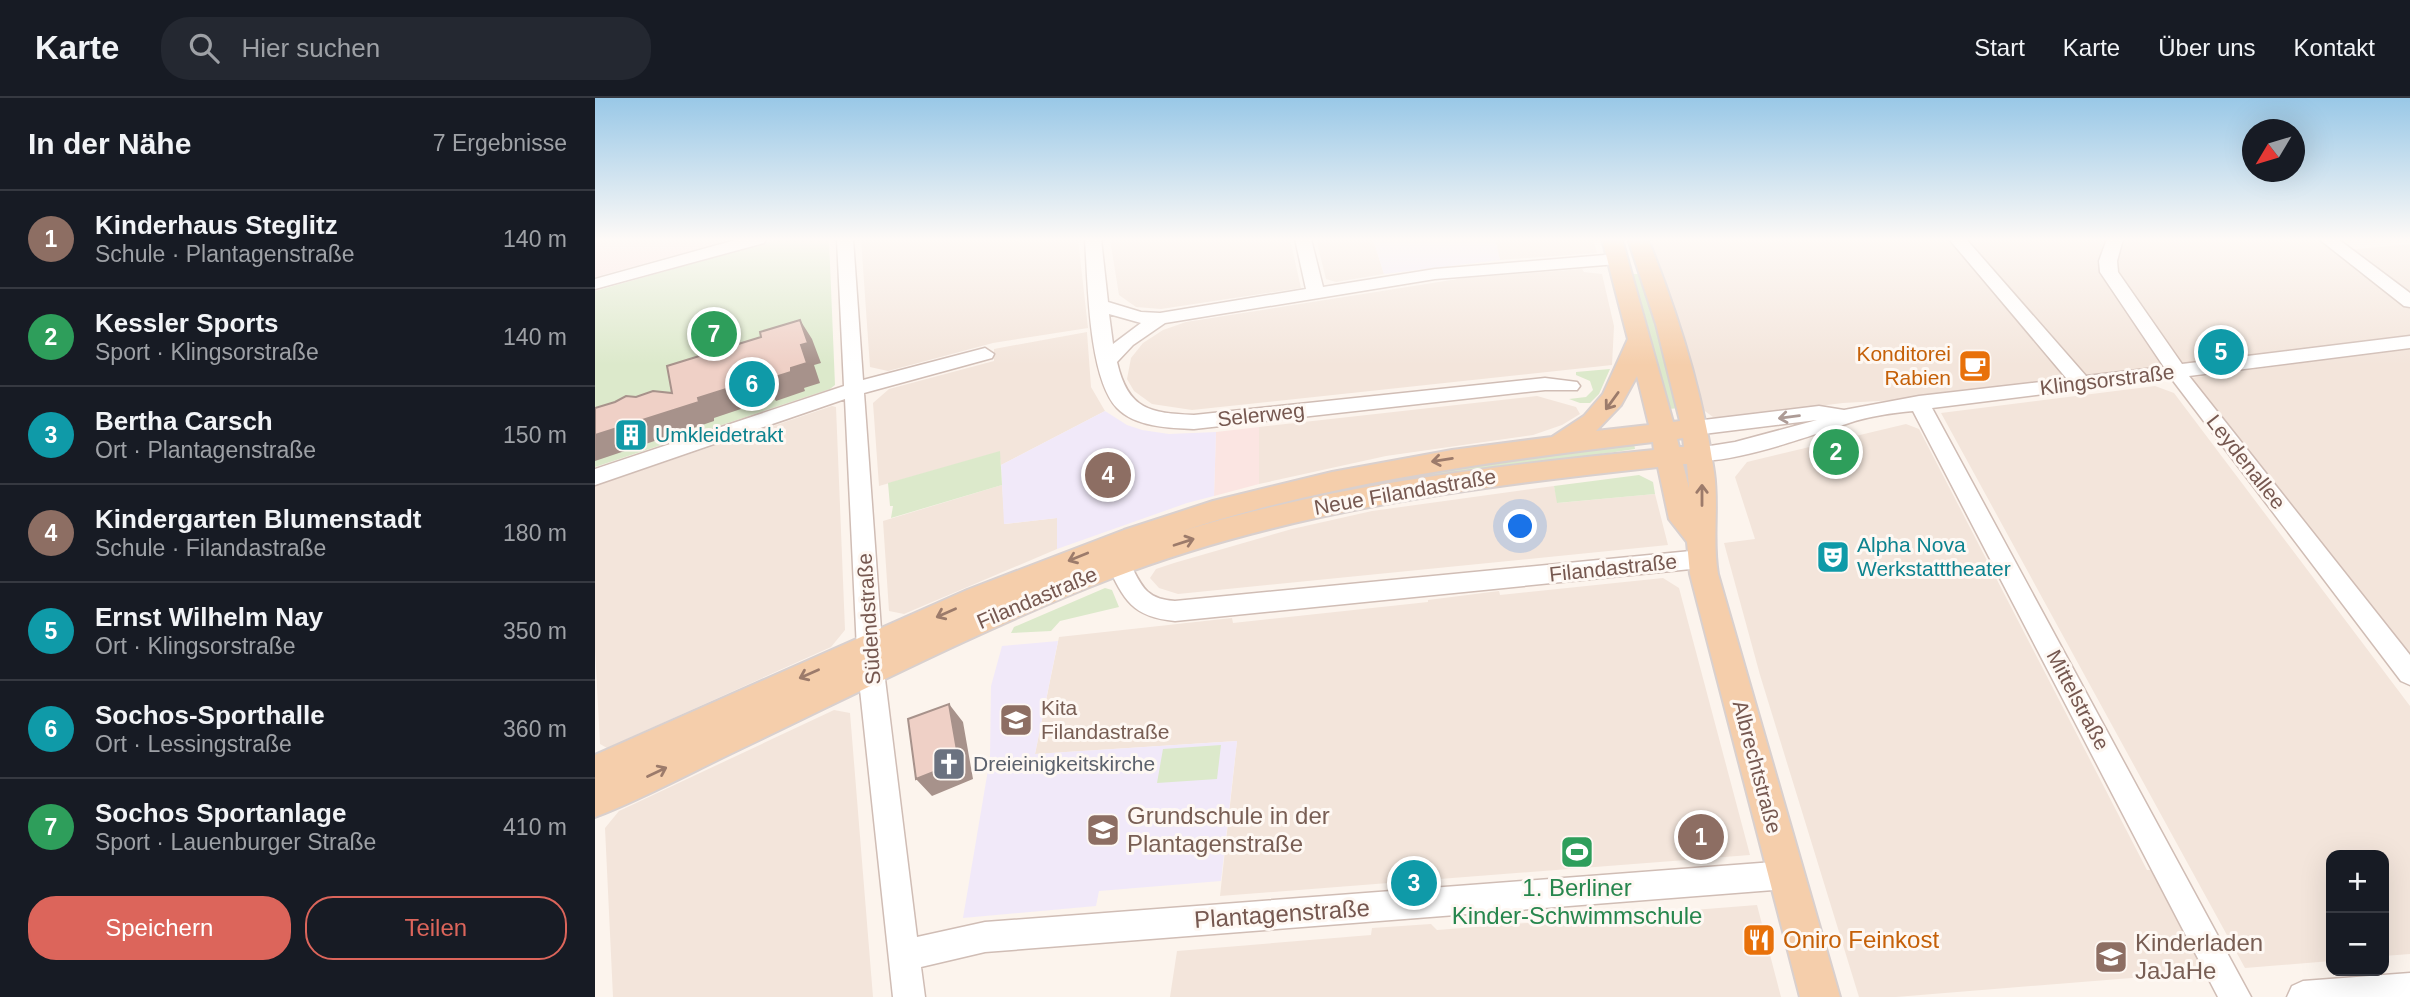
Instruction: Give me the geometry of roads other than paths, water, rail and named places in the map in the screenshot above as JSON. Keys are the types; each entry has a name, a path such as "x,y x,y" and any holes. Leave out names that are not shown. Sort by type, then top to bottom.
{"main road":[{"name":"Albrechtstraße","path":"1623,281 1683,519 1700,548 1820,997"},
{"name":"Albrechtstraße","path":"1650,281 1697,441 1702,484 1700,548"},
{"path":"1554,446 1599,417 1612,403 1627,376 1639,339"},
{"name":"Neue Filandastraße","path":"1141,533 1261,498 1367,472 1452,458 1554,446 1697,441"},
{"name":"Neue Filandastraße","path":"1119,564 1265,518 1371,495 1526,472 1665,444"},
{"name":"Filandastraße","path":"595,801 1008,585 1141,533"},
{"name":"Filandastraße","path":"595,771 871,658 997,613 1119,564"}],"street":[{"name":"Südendstraße","path":"848,281 871,658 909,997"},
{"name":"Selerweg","path":"1098,281 1111,383 1125,404 1142,414 1165,421 1194,422 1545,384 1570,386"},
{"path":"1313,281 1316,293"},
{"path":"1101,306 1140,317 1160,318 1397,281"},
{"path":"1993,281 2081,383"},
{"name":"Leydenallee","path":"2115,281 2176,371 2410,674"},
{"path":"2382,281 2410,302"},
{"path":"1108,361 1126,341 1160,318"},
{"name":"Klingsorstraße","path":"1697,441 1735,449 1805,432 1847,416 1919,403 2410,342"},
{"path":"595,477 854,389 985,354"},
{"name":"Mittelstraße","path":"1919,403 2235,997"},
{"name":"Filandastraße","path":"1119,564 1142,604 1156,610 1175,611 1700,548"},
{"name":"Plantagenstraße","path":"904,955 985,937 1786,874"},
{"path":"2303,997 2410,989"}],"place":[{"name":"Sochos Sportanlage","path":"714,334"},
{"name":"Ernst Wilhelm Nay","path":"2221,352"},
{"name":"Konditorei Rabien","path":"1975,366"},
{"name":"Sochos-Sporthalle","path":"752,384"},
{"name":"Umkleidetrakt","path":"631,435"},
{"name":"Kessler Sports","path":"1836,452"},
{"name":"Kindergarten Blumenstadt","path":"1108,475"},
{"name":"Alpha Nova Werkstatttheater","path":"1833,557"},
{"name":"Kita Filandastraße","path":"1016,720"},
{"name":"Dreieinigkeitskirche","path":"949,764"},
{"name":"Grundschule in der Plantagenstraße","path":"1103,830"},
{"name":"Kinderhaus Steglitz","path":"1701,837"},
{"name":"1. Berliner Kinder-Schwimmschule","path":"1577,852"},
{"name":"Bertha Carsch","path":"1414,883"},
{"name":"Oniro Feinkost","path":"1759,940"},
{"name":"Kinderladen JaJaHe","path":"2111,957"}]}
